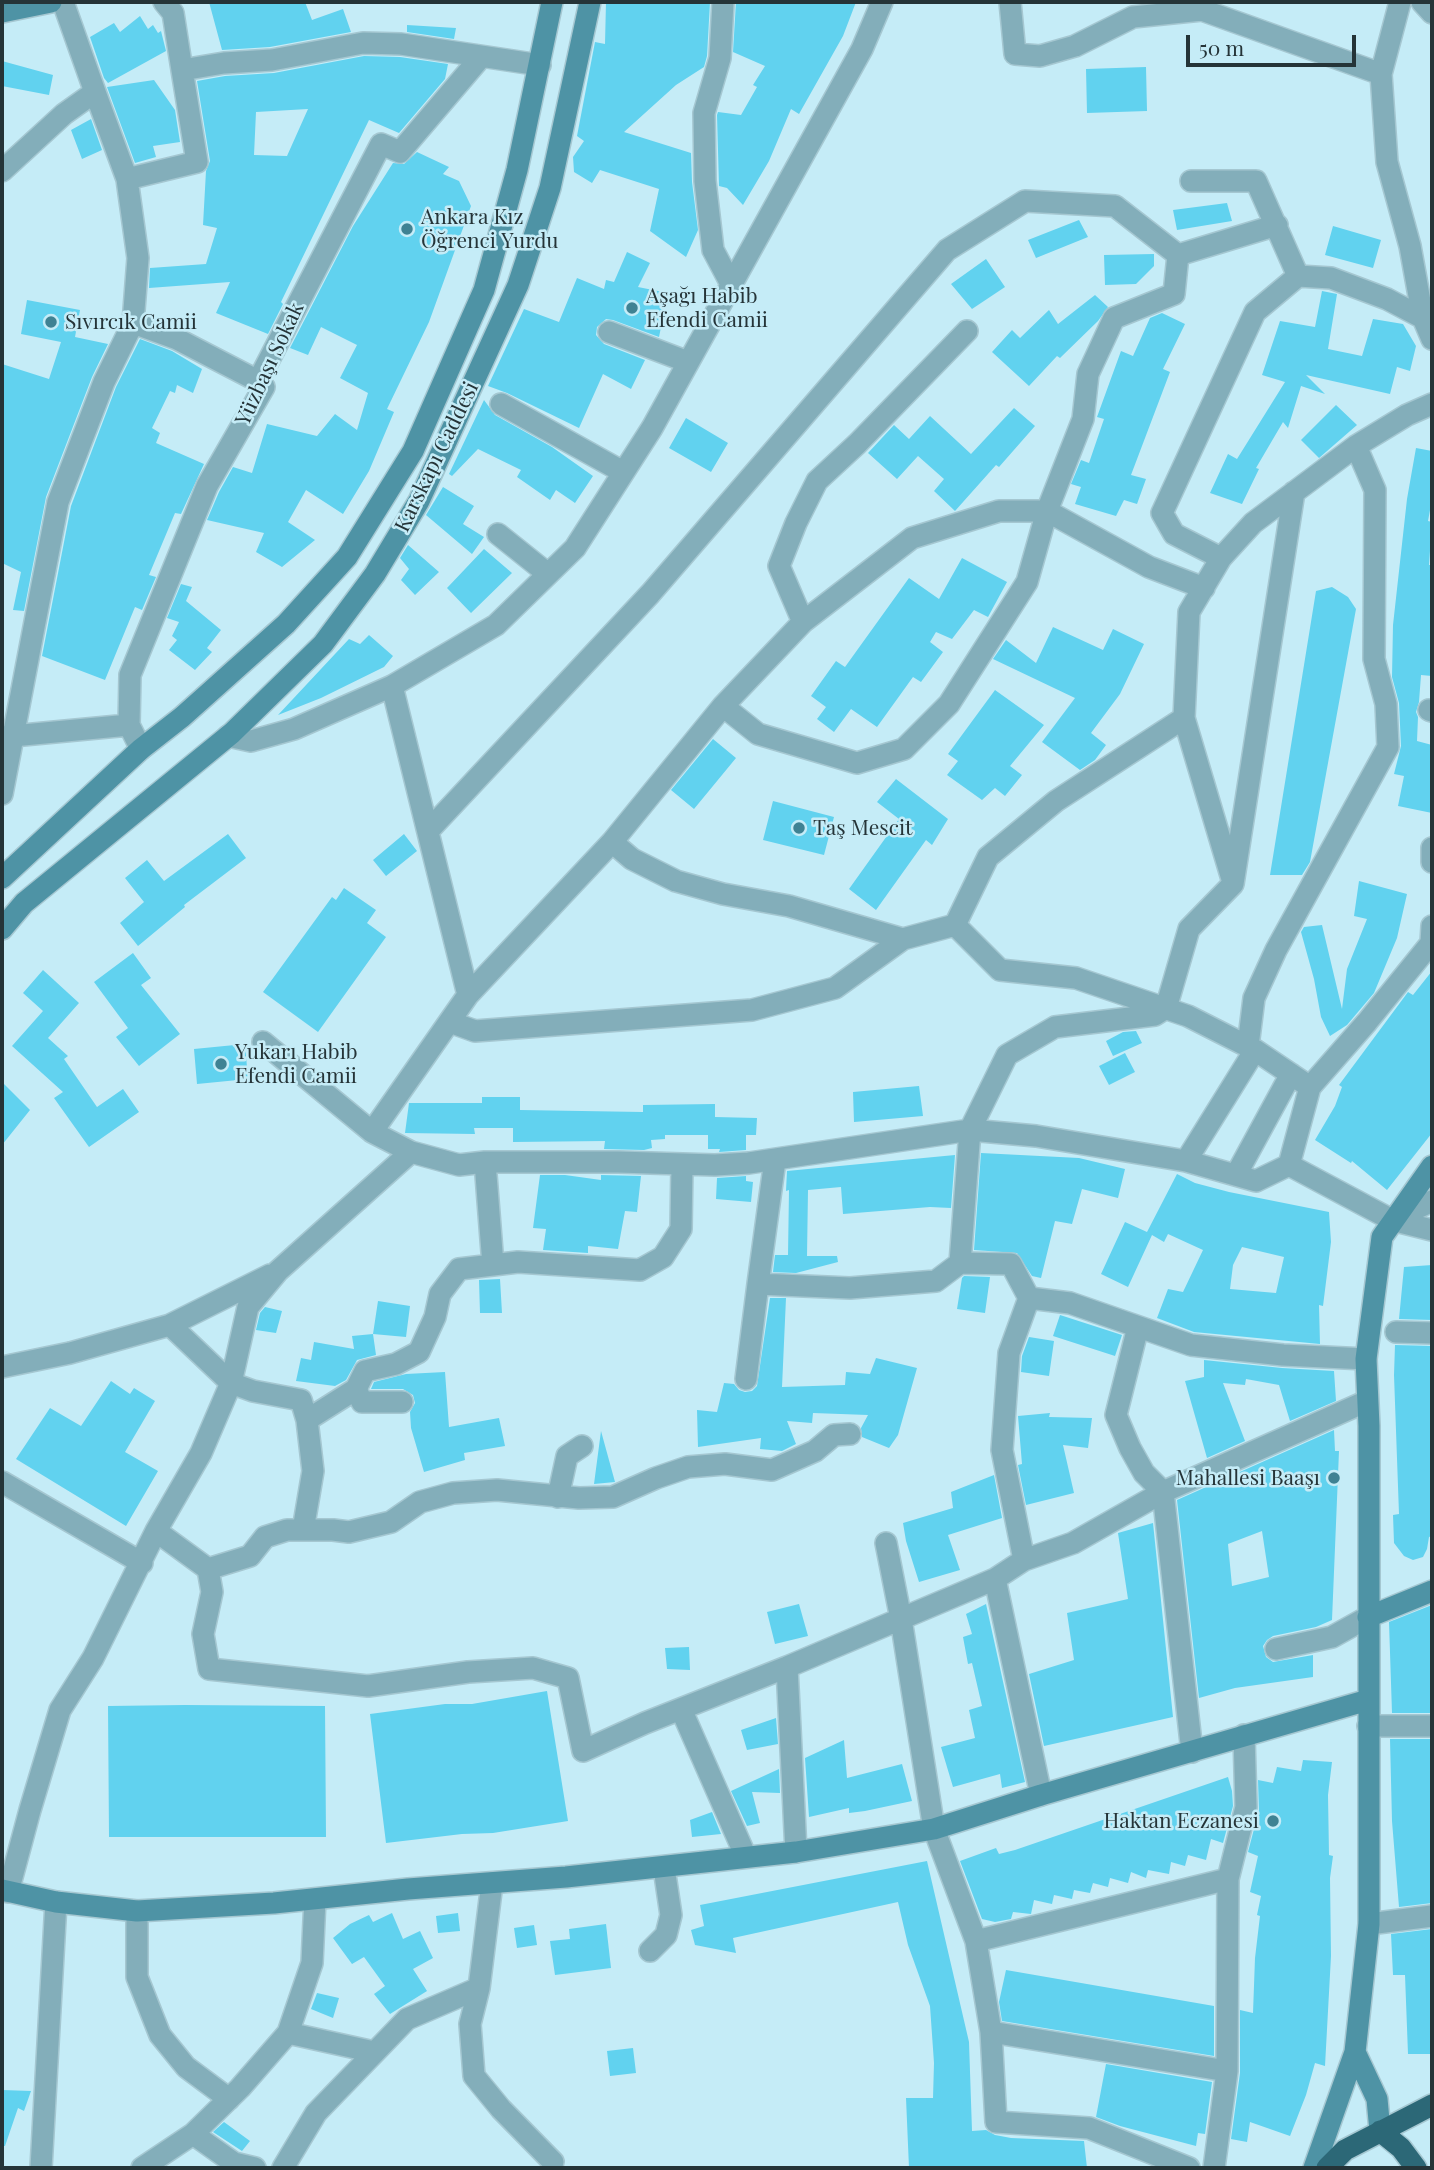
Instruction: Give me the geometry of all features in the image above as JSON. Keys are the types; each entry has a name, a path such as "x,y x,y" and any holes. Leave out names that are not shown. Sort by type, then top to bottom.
{"highway":[{"path":"1327,2168 1345,2150 1432,2105"},
{"path":"1380,2131 1401,2148 1416,2168"}],"main road":[{"path":"2,12 51,2"},
{"path":"2,878 141,748 182,717 286,624 347,558 413,452 484,290 517,170 552,2"},
{"name":"Karskapı Caddesi","path":"2,929 24,903 228,736 323,644 375,574 419,501 522,273 550,188 590,2"},
{"path":"1314,2168 1355,2052 1369,1924 1366,1359 1382,1237 1432,1166"},
{"path":"1368,1617 1432,1591"},
{"path":"4,1891 56,1902 136,1911 315,1899 664,1868 796,1852 934,1829 1041,1795 1368,1700"},
{"path":"1355,2052 1377,2099 1380,2131"}],"street":[{"path":"2,794 8,737 58,502 104,382 133,323 138,258 127,180 62,2"},
{"path":"127,180 197,162 173,13 164,2"},
{"path":"723,2 720,58 704,113 705,181 713,250 731,284"},
{"path":"228,736 251,741 294,729 392,686 496,625 575,548 652,428 862,49 881,2"},
{"path":"1010,2 1015,54 1040,56 1075,46 1133,17 1202,10 1381,74"},
{"path":"1400,2 1381,74 1387,162 1410,246 1423,318 1432,339"},
{"path":"1422,2 1432,13"},
{"path":"182,70 225,63 272,60 363,43 401,44 540,65"},
{"name":"Yüzbaşı Sokak","path":"129,725 130,675 207,486 264,387 258,381 381,144 400,152 481,57"},
{"path":"2,171 64,114 95,92"},
{"path":"1191,181 1256,181 1298,276"},
{"path":"428,831 650,594 947,250 1025,201 1115,206 1178,255"},
{"path":"1178,255 1277,225"},
{"path":"723,706 758,734 857,763 904,749 949,704 1027,582 1047,511 1083,419 1088,374 1114,318 1174,293 1178,255"},
{"path":"1221,558 1174,534 1162,513 1255,312 1298,276 1331,278 1387,299 1423,318"},
{"path":"133,323 177,340 258,381"},
{"path":"803,622 779,566 817,481 857,444 967,331"},
{"path":"609,332 688,362"},
{"path":"501,404 623,472"},
{"path":"1233,884 1184,718 1189,612 1221,558 1253,523 1356,446 1407,415 1432,404"},
{"path":"1186,1161 1251,1048 1254,998 1276,950 1388,747 1386,704 1374,659 1375,490 1356,446"},
{"path":"960,1263 971,1130 1007,1055 1055,1027 1155,1015 1166,1008 1189,929 1233,884 1294,492"},
{"path":"372,1132 468,995 612,842 723,706 803,622 912,538 999,511 1047,511 1149,567 1204,588"},
{"path":"498,534 548,574"},
{"path":"392,686 468,995"},
{"path":"956,925 988,857 1056,801 1184,718"},
{"path":"8,737 129,725 141,748"},
{"path":"612,842 632,859 676,880 723,894 789,905 903,939"},
{"path":"1432,848 1432,862"},
{"path":"450,1022 475,1031 752,1010 835,988 903,939 956,925"},
{"path":"956,925 999,970 1076,978 1188,1016 1251,1048 1310,1087"},
{"path":"263,1042 372,1132 411,1152 459,1165 485,1162 749,1164 971,1130 1036,1136 1186,1161 1256,1181 1289,1165 1310,1087 1431,943 1432,926"},
{"path":"1236,1175 1291,1074"},
{"path":"4,1891 60,1710 93,1658 156,1531 201,1453 231,1383 248,1307 278,1271 411,1152"},
{"path":"746,1379 775,1160"},
{"path":"485,1162 493,1265"},
{"path":"307,1420 356,1389 365,1371 396,1364 419,1352 435,1317 440,1294 459,1269 518,1262 640,1269 663,1257 681,1229 682,1165"},
{"path":"1289,1165 1392,1220 1432,1230"},
{"path":"1392,1220 1432,1201"},
{"path":"758,1284 850,1288 936,1281 960,1263 1011,1264 1029,1298 1009,1353 1002,1450 1024,1560"},
{"path":"2,1367 70,1353 170,1325 278,1271"},
{"path":"1029,1298 1070,1303 1191,1345 1283,1355 1366,1359"},
{"path":"170,1325 231,1383 253,1391 301,1400 307,1420 313,1471 303,1530"},
{"path":"1138,1327 1116,1415 1144,1473 1163,1492 1192,1752"},
{"path":"1396,1332 1432,1333"},
{"path":"356,1389 362,1402 402,1402"},
{"path":"156,1531 208,1569 212,1592 203,1633 209,1669 368,1686 468,1672 533,1668 568,1678 583,1751 995,1580 1024,1560 1073,1543 1163,1492 1367,1401"},
{"path":"208,1569 250,1556 265,1537 287,1530 349,1532 391,1522 420,1502 453,1493 497,1490 558,1497 613,1497 688,1467 725,1464 772,1470 815,1451 834,1435 850,1434"},
{"path":"558,1497 567,1456 582,1446"},
{"path":"2,1482 142,1563"},
{"path":"886,1543 901,1619 934,1829 976,1941 991,2032 996,2122 1089,2128 1189,2168"},
{"path":"995,1580 1041,1795"},
{"path":"1276,1649 1332,1637 1368,1617"},
{"path":"787,1668 796,1852"},
{"path":"681,1709 746,1857"},
{"path":"1368,1726 1432,1726"},
{"path":"1214,2168 1227,2071 1228,1879 1246,1807 1244,1735"},
{"path":"650,1951 666,1935 671,1915 664,1868"},
{"path":"976,1941 1228,1879"},
{"path":"492,1883 479,1988 470,2024 474,2076 501,2109 553,2162"},
{"path":"142,2168 193,2134 229,2099 288,2033 312,1963 315,1899"},
{"path":"41,2168 56,1902"},
{"path":"136,1911 137,1977 160,2035 186,2067 229,2099"},
{"path":"1369,1924 1432,1916"},
{"path":"283,2168 316,2113 407,2019 479,1988"},
{"path":"991,2032 1227,2071"},
{"path":"288,2033 374,2052"},
{"path":"193,2134 234,2163 255,2168"}],"building":[{"path":"209,2 305,2 312,20 343,9 351,32 270,47 222,50"},
{"path":"606,2 710,2 704,67 676,85 624,132 691,153 698,230 686,257 650,231 659,189 600,170 592,183 574,172 573,157 584,141 577,136 595,42 605,44"},
{"path":"736,2 856,2 843,36 799,114 791,109 769,161 743,205 727,188 719,186 717,115 718,112 741,115 757,87 753,85 765,66 733,52"},
{"path":"140,16 148,29 153,25 158,33 161,31 166,51 108,83 90,37 114,23 120,32"},
{"path":"407,25 456,28 454,39 407,32"},
{"path":"364,56 400,57 448,64 445,79 399,133 369,120 268,334 216,313 230,282 149,288 150,268 206,264 217,228 203,225 206,171 210,161 197,81 274,73","holes":["308,109 287,156 254,155 256,112"]},
{"path":"2,61 53,75 49,95 2,86"},
{"path":"1146,67 1147,111 1087,113 1086,69"},
{"path":"154,80 175,110 180,142 153,146 156,157 135,163 107,87"},
{"path":"91,119 102,150 82,159 71,130"},
{"path":"417,152 449,167 443,174 459,181 471,206 429,322 387,409 394,412 369,471 343,514 306,490 288,522 315,540 282,567 256,552 264,533 207,520 233,467 252,473 267,424 317,436 335,414 357,430 368,393 340,378 357,345 321,327 308,355 290,348 353,226 393,163 404,164"},
{"path":"1227,203 1232,221 1177,230 1173,210"},
{"path":"1079,220 1088,237 1036,258 1028,240"},
{"path":"1333,226 1381,240 1373,268 1325,255"},
{"path":"627,252 650,263 638,287 668,293 659,337 613,320 606,319 597,327 596,335 604,344 645,360 631,389 603,374 579,428 488,386 524,309 559,322 577,278 604,289 606,280 614,282"},
{"path":"1154,254 1154,266 1136,284 1105,285 1104,255"},
{"path":"986,259 1005,287 972,309 951,284"},
{"path":"1322,291 1337,294 1328,349 1362,356 1373,319 1403,324 1416,346 1410,371 1397,367 1390,394 1306,375 1325,394 1301,386 1288,428 1283,422 1256,468 1259,469 1242,504 1210,493 1228,454 1237,459 1285,382 1262,375 1280,321 1315,327"},
{"path":"1095,295 1108,307 1098,321 1060,358 1057,356 1029,386 992,352 1012,330 1020,338 1049,310 1058,324"},
{"path":"27,300 80,310 75,337 108,344 92,377 46,497 24,611 13,610 21,572 2,563 2,364 49,379 61,342 21,334"},
{"path":"1162,313 1185,324 1163,369 1170,372 1131,475 1146,479 1137,504 1124,500 1116,516 1075,504 1081,487 1071,484 1081,460 1089,463 1104,419 1097,417 1121,351 1133,356 1150,318"},
{"path":"140,339 172,351 202,369 193,393 177,385 175,393 170,391 152,428 160,433 156,443 204,464 181,514 175,513 149,575 156,577 142,610 135,607 105,680 42,656 71,506 116,387"},
{"path":"484,400 495,415 552,447 593,476 575,503 556,490 550,500 517,477 521,470 478,449 452,476 449,474"},
{"path":"1336,405 1357,425 1319,458 1301,440"},
{"path":"1014,408 1035,426 955,511 934,491 944,479 918,456 897,479 868,453 894,425 909,439 930,416 971,454"},
{"path":"686,418 728,443 711,472 669,448"},
{"path":"1416,448 1432,451 1432,499 1428,521 1432,522 1429,565 1432,565 1432,676 1421,675 1416,712 1417,741 1432,745 1432,813 1398,806 1404,776 1394,774 1401,746 1399,703 1392,677 1393,625 1407,499"},
{"path":"443,487 474,506 463,524 484,537 472,554 426,515"},
{"path":"408,545 439,572 415,595 401,580 409,569 400,558"},
{"path":"484,549 512,573 471,613 447,588"},
{"path":"962,558 1007,582 988,617 974,610 952,639 936,632 930,642 943,652 921,682 913,677 877,727 851,709 834,732 817,719 826,707 811,696 836,661 845,667 909,578 939,599"},
{"path":"181,584 192,587 186,601 221,630 207,648 212,652 195,670 169,650 177,640 172,636 179,622 167,618"},
{"path":"1332,587 1348,597 1356,609 1310,862 1302,875 1270,875 1316,591"},
{"path":"1053,627 1103,650 1113,629 1144,644 1120,694 1091,733 1106,745 1095,760 1080,770 1042,742 1075,698 993,659 1006,640 1036,663"},
{"path":"369,635 393,656 384,667 321,698 278,715 349,639 360,644"},
{"path":"995,690 1044,725 1010,766 1022,775 1005,796 995,788 982,800 947,775 958,761 948,754"},
{"path":"713,739 736,758 694,809 671,790"},
{"path":"896,779 948,819 932,845 926,840 876,910 849,889 899,819 877,802"},
{"name":"Taş Mescit","path":"773,801 834,817 824,855 763,840"},
{"path":"228,834 246,858 184,905 185,907 138,946 120,923 144,902 125,878 147,860 164,881"},
{"path":"404,834 417,851 386,876 373,860"},
{"path":"1359,881 1407,894 1397,938 1374,993 1347,1025 1330,1036 1321,1017 1301,932 1304,927 1322,925 1342,1009 1347,969 1367,919 1354,916"},
{"path":"344,888 376,910 367,923 386,937 318,1032 263,992 332,897 336,900"},
{"path":"133,953 151,978 141,985 180,1034 139,1066 116,1037 128,1028 94,982"},
{"path":"43,970 79,1003 48,1038 68,1056 64,1059 97,1107 123,1089 139,1112 89,1147 54,1098 63,1092 12,1046 43,1011 23,993"},
{"path":"1432,971 1432,1133 1387,1190 1352,1161 1351,1163 1315,1140 1335,1106 1342,1087 1339,1085 1408,992 1413,995"},
{"path":"1136,1031 1142,1043 1113,1056 1106,1041 1123,1032"},
{"name":"Yukarı Habib Efendi Camii","path":"245,1044 248,1079 197,1084 194,1049"},
{"path":"1125,1053 1135,1072 1109,1085 1099,1066"},
{"path":"2,1082 30,1110 2,1145"},
{"path":"919,1086 923,1116 854,1122 853,1092"},
{"path":"482,1097 520,1097 520,1110 643,1112 643,1105 715,1104 715,1117 757,1118 756,1135 746,1135 746,1150 719,1152 720,1149 708,1149 708,1135 665,1135 665,1139 651,1140 652,1148 644,1150 604,1149 605,1141 513,1142 513,1128 474,1128 475,1134 405,1133 409,1103 482,1103"},
{"path":"981,1153 1079,1158 1125,1169 1118,1198 1082,1189 1072,1224 1055,1221 1041,1278 1032,1276 1017,1253 974,1250"},
{"path":"955,1155 951,1208 930,1207 843,1214 841,1187 808,1190 807,1256 837,1256 838,1262 796,1273 773,1272 775,1255 788,1255 787,1171"},
{"path":"1177,1174 1195,1183 1229,1192 1329,1212 1331,1242 1323,1306 1319,1305 1320,1344 1194,1332 1157,1318 1168,1289 1183,1292 1203,1250 1168,1234 1164,1242 1152,1235 1128,1287 1101,1274 1125,1222 1147,1232","holes":["1242,1247 1284,1257 1276,1293 1230,1289 1233,1265"]},
{"path":"540,1175 601,1180 601,1175 641,1176 637,1212 625,1211 618,1249 588,1246 588,1253 543,1250 546,1229 533,1228"},
{"path":"746,1176 746,1181 753,1182 751,1202 716,1199 717,1178"},
{"path":"1432,1265 1432,1320 1399,1319 1404,1267"},
{"path":"964,1276 990,1277 985,1313 957,1309"},
{"path":"500,1279 502,1313 480,1313 479,1280"},
{"path":"770,1298 786,1298 782,1387 845,1385 846,1372 870,1374 876,1358 917,1368 898,1435 889,1448 862,1437 861,1428 868,1415 813,1413 812,1423 787,1421 796,1444 782,1451 760,1449 761,1438 698,1447 697,1410 717,1412 724,1383 734,1384 745,1392 752,1391 757,1386"},
{"path":"378,1301 410,1306 406,1337 373,1334"},
{"path":"265,1307 282,1311 276,1333 256,1330 260,1313"},
{"path":"1060,1315 1122,1335 1115,1356 1053,1336"},
{"path":"373,1334 376,1355 357,1360 346,1380 335,1386 296,1381 301,1358 311,1360 314,1342 354,1349 352,1336"},
{"path":"1029,1337 1054,1341 1049,1376 1021,1372 1022,1356"},
{"path":"1395,1345 1432,1346 1432,1536 1429,1537 1423,1557 1413,1560 1404,1556 1394,1543 1393,1515 1399,1514"},
{"path":"1204,1360 1334,1371 1336,1401 1290,1421 1279,1385 1246,1379 1245,1385 1223,1383 1245,1441 1207,1458 1185,1381 1204,1377"},
{"path":"445,1372 449,1427 499,1418 505,1446 464,1453 465,1460 424,1472 411,1428 410,1412 415,1403 413,1395 403,1389 371,1389 374,1382 406,1374"},
{"path":"111,1381 130,1394 134,1388 155,1401 125,1452 158,1471 126,1526 16,1459 50,1408 81,1426"},
{"path":"1050,1413 1049,1417 1092,1418 1088,1448 1063,1445 1074,1493 1026,1505 1018,1465 1022,1464 1018,1416"},
{"path":"1334,1430 1335,1451 1339,1451 1332,1620 1316,1627 1273,1636 1263,1646 1266,1657 1273,1662 1313,1655 1313,1677 1235,1688 1199,1698 1177,1500","holes":["1262,1531 1269,1577 1232,1586 1228,1544"]},
{"path":"601,1431 615,1482 594,1484"},
{"path":"994,1475 1002,1518 948,1535 960,1570 919,1582 903,1523 953,1508 951,1492"},
{"path":"1153,1523 1173,1717 1044,1746 1029,1674 1074,1660 1067,1613 1128,1599 1118,1533"},
{"path":"799,1604 808,1636 775,1644 767,1612"},
{"path":"986,1604 1025,1782 1002,1788 1000,1774 953,1787 941,1747 975,1738 969,1710 982,1706 972,1663 968,1664 963,1637 972,1634 966,1614"},
{"path":"1432,1605 1432,1713 1392,1713 1389,1622"},
{"path":"689,1647 690,1670 667,1669 665,1648"},
{"path":"547,1691 568,1821 493,1833 386,1843 370,1714 445,1704 472,1704"},
{"path":"108,1706 325,1706 326,1837 109,1837"},
{"path":"776,1718 778,1744 747,1750 741,1730"},
{"path":"1390,1739 1432,1739 1432,1903 1399,1907 1392,1821"},
{"path":"844,1740 847,1778 902,1764 912,1801 849,1813 849,1808 809,1817 805,1758"},
{"path":"1303,1760 1332,1762 1328,1795 1329,1855 1333,1856 1330,1878 1331,1956 1325,2066 1315,2063 1290,2136 1250,2122 1247,2142 1231,2139 1240,2073 1240,2010 1253,2013 1260,1916 1257,1915 1261,1896 1250,1892 1258,1856 1248,1852 1259,1810 1258,1780 1273,1783 1277,1767 1301,1771"},
{"path":"779,1769 780,1793 752,1792 760,1823 747,1826 731,1791"},
{"path":"1228,1777 1233,1806 1223,1843 1211,1839 1206,1860 1188,1855 1185,1866 1171,1862 1169,1874 1148,1870 1146,1878 1131,1872 1128,1883 1110,1878 1108,1887 1093,1883 1090,1893 1074,1890 1072,1899 1054,1895 1052,1904 1034,1900 1031,1914 1013,1912 1011,1919 995,1922 982,1919 960,1861 996,1848 999,1854 1015,1850"},
{"path":"712,1812 721,1834 692,1837 690,1820"},
{"path":"927,1861 969,2042 972,2131 986,2130 1011,2138 1084,2141 1087,2168 909,2168 906,2098 933,2098 934,2063 930,2006 908,1945 898,1902 733,1938 736,1953 695,1945 691,1930 704,1926 700,1905"},
{"path":"392,1913 403,1939 420,1931 433,1958 413,1969 427,1991 390,2014 374,1994 385,1986 364,1957 352,1964 333,1938 350,1924 369,1915 373,1922"},
{"path":"458,1913 460,1931 438,1933 436,1916"},
{"path":"606,1924 611,1968 555,1975 550,1941 570,1939 569,1929"},
{"path":"534,1925 537,1945 517,1948 514,1928"},
{"path":"1432,1929 1432,2054 1408,2054 1405,1975 1393,1975 1391,1934"},
{"path":"1006,1970 1214,2006 1214,2056 1002,2021 999,2002"},
{"path":"317,1993 339,1998 333,2018 311,2009"},
{"path":"633,2048 636,2073 610,2076 607,2051"},
{"path":"1106,2064 1212,2082 1205,2134 1198,2133 1196,2146 1096,2117"},
{"path":"2,2090 31,2091 24,2111 18,2108 5,2146 2,2146"},
{"path":"224,2122 250,2141 242,2151 213,2132"}],"place":[{"name":"Ankara Kız Öğrenci Yurdu","path":"407,229"},
{"name":"Aşağı Habib Efendi Camii","path":"632,308"},
{"name":"Sıvırcık Camii","path":"51,322"},
{"name":"Taş Mescit","path":"799,828"},
{"name":"Yukarı Habib Efendi Camii","path":"221,1064"},
{"name":"Mahallesi Baaşı","path":"1334,1478"},
{"name":"Haktan Eczanesi","path":"1273,1821"}]}
